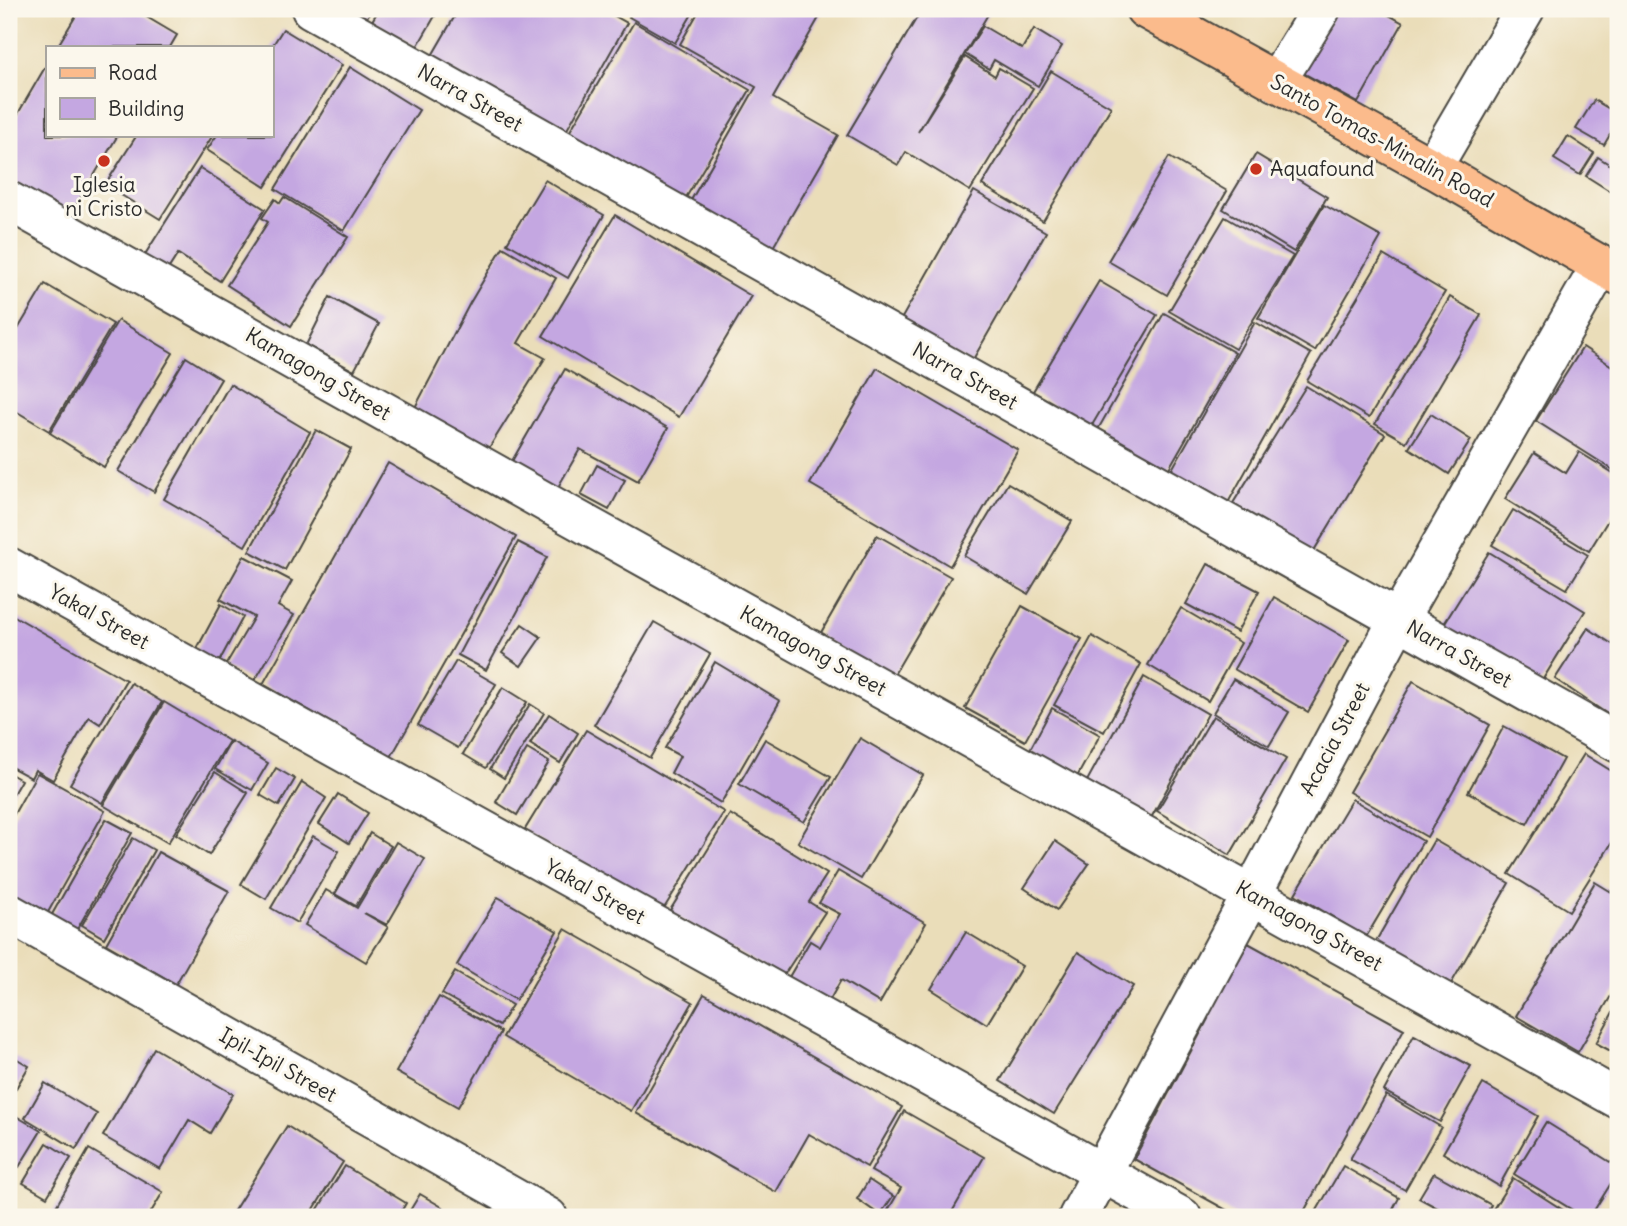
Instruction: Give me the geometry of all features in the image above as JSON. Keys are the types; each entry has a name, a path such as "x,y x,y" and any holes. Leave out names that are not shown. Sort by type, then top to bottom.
{"main road":[{"name":"Santo Tomas-Minalin Road","path":"1145,9 1432,168 1609,270"}],"street":[{"name":"Narra Street","path":"312,9 1618,743"},
{"path":"1276,82 1321,9"},
{"path":"1432,168 1525,9"},
{"name":"Kamagong Street","path":"9,201 1618,1099"},
{"name":"Acacia Street","path":"1077,1217 1398,620 1609,270"},
{"name":"Yakal Street","path":"9,567 1182,1217"},
{"name":"Ipil-Ipil Street","path":"9,913 548,1217"}],"building":[{"path":"80,9 133,9 177,35 171,46 58,46"},
{"path":"338,9 372,9 363,24"},
{"path":"379,9 439,9 417,47 372,21"},
{"path":"459,9 602,9 627,23 560,142 426,66"},
{"path":"634,9 695,9 675,43 629,17"},
{"path":"700,9 824,9 773,98 838,135 768,256 686,209 756,87 680,44"},
{"path":"922,9 990,11 918,132 965,57 995,76 999,68 1033,88 970,191 906,152 898,165 847,135"},
{"path":"1336,9 1378,9 1403,23 1358,103 1301,72"},
{"path":"634,22 750,90 678,211 563,143"},
{"path":"983,26 1022,49 1034,29 1062,46 1038,86 994,60 989,69 965,54"},
{"path":"283,29 342,65 265,187 207,150 216,136 273,136 272,46"},
{"path":"46,66 46,136 117,136 70,216 9,180 9,129"},
{"path":"350,67 419,110 344,231 275,189"},
{"path":"1051,71 1111,107 1043,221 982,185"},
{"path":"1594,100 1618,114 1618,121 1604,145 1576,129"},
{"path":"136,136 212,136 160,219 105,185"},
{"path":"1568,136 1594,153 1580,175 1554,159"},
{"path":"1256,154 1327,197 1294,252 1223,209"},
{"path":"1169,157 1227,191 1167,295 1108,261"},
{"path":"1598,157 1618,170 1616,195 1586,176"},
{"path":"200,168 265,209 220,281 178,254 167,271 144,256"},
{"path":"545,180 604,215 568,278 507,243"},
{"path":"974,191 1046,232 971,363 899,323"},
{"path":"284,197 348,237 291,326 227,285 268,222 262,218 275,199 280,203"},
{"path":"1324,205 1381,237 1315,351 1258,318"},
{"path":"615,215 751,296 679,417 543,336"},
{"path":"1225,217 1293,256 1235,349 1169,311"},
{"path":"503,247 556,278 518,343 545,358 484,456 410,417"},
{"path":"1383,255 1445,292 1369,418 1307,381"},
{"path":"1099,281 1157,315 1091,427 1032,393"},
{"path":"45,284 113,324 49,431 9,407 9,344"},
{"path":"330,297 379,324 354,371 306,345"},
{"path":"1450,297 1481,315 1406,442 1375,424"},
{"path":"1164,313 1235,353 1164,477 1093,438"},
{"path":"118,320 173,353 104,467 50,433"},
{"path":"1255,322 1311,354 1224,510 1167,478"},
{"path":"1583,347 1618,370 1618,473 1536,421"},
{"path":"186,357 221,379 154,492 118,471"},
{"path":"877,368 1018,450 950,566 810,484"},
{"path":"565,369 668,428 638,481 580,449 554,494 508,468"},
{"path":"230,384 310,432 245,546 164,499"},
{"path":"1306,386 1385,434 1310,557 1230,508"},
{"path":"1431,414 1471,440 1449,474 1409,448"},
{"path":"316,430 351,449 285,570 249,551"},
{"path":"1579,452 1618,476 1618,504 1589,551 1505,499 1534,453 1566,473"},
{"path":"388,463 516,537 391,757 263,684"},
{"path":"597,465 625,480 609,510 581,495"},
{"path":"1008,483 1072,521 1028,594 964,556"},
{"path":"1513,510 1588,555 1567,589 1492,545"},
{"path":"877,535 951,577 892,678 819,636"},
{"path":"518,542 547,557 486,670 458,655"},
{"path":"1489,552 1585,611 1535,692 1439,632"},
{"path":"244,556 292,581 278,606 294,615 254,682 225,666 254,617 220,599"},
{"path":"1208,564 1259,591 1237,632 1186,604"},
{"path":"1274,597 1349,640 1308,712 1234,669"},
{"path":"221,604 243,617 214,671 192,658"},
{"path":"1022,606 1082,639 1025,741 965,708"},
{"path":"1181,608 1241,643 1208,701 1148,665"},
{"path":"9,613 126,680 100,724 89,717 53,780 35,770 31,778 9,766"},
{"path":"654,622 710,654 650,758 594,725"},
{"path":"522,624 541,637 521,666 502,653"},
{"path":"1588,628 1618,648 1618,721 1555,679"},
{"path":"1092,636 1141,664 1104,732 1054,705"},
{"path":"456,661 496,684 458,748 418,725"},
{"path":"715,662 780,701 721,803 671,773 680,756 665,748"},
{"path":"1144,677 1208,714 1151,818 1087,781"},
{"path":"1233,679 1289,712 1269,746 1213,713"},
{"path":"1413,681 1490,725 1427,837 1349,792"},
{"path":"131,683 162,702 102,803 70,784"},
{"path":"503,687 527,702 486,768 463,754"},
{"path":"164,702 229,741 168,843 103,805"},
{"path":"530,704 544,713 504,778 490,769"},
{"path":"1052,708 1100,735 1077,777 1029,751"},
{"path":"549,714 578,733 560,763 530,744"},
{"path":"1213,716 1286,759 1230,855 1157,811"},
{"path":"1504,726 1563,759 1527,824 1468,792"},
{"path":"586,730 724,812 661,913 524,831"},
{"path":"860,738 923,775 861,879 798,842"},
{"path":"765,739 831,777 804,822 739,784"},
{"path":"231,741 268,763 252,790 215,769"},
{"path":"527,749 549,762 517,815 496,802"},
{"path":"1584,754 1618,775 1618,833 1569,911 1509,874"},
{"path":"276,768 295,779 279,806 260,795"},
{"path":"215,772 248,793 209,855 176,834"},
{"path":"9,773 21,780 9,801"},
{"path":"37,773 105,811 42,923 9,904 9,823"},
{"path":"302,782 326,798 266,899 241,884"},
{"path":"338,794 368,813 349,843 319,824"},
{"path":"1352,799 1423,841 1366,937 1295,894"},
{"path":"730,814 827,874 809,902 825,912 782,978 669,912"},
{"path":"106,819 132,833 75,933 50,918"},
{"path":"370,833 391,846 356,906 335,894"},
{"path":"313,836 339,851 297,923 271,908"},
{"path":"133,838 154,850 104,938 82,925"},
{"path":"1434,840 1509,883 1447,991 1372,948"},
{"path":"1055,841 1089,864 1057,910 1024,888"},
{"path":"396,842 425,859 387,925 364,913 388,927 366,962 305,925 326,890 357,908"},
{"path":"158,852 229,891 176,984 106,944"},
{"path":"838,871 926,923 880,1003 841,980 823,1012 782,989 810,941 820,947 840,914 819,903"},
{"path":"1595,882 1618,896 1618,984 1578,1052 1516,1016"},
{"path":"498,897 557,931 516,1000 457,965"},
{"path":"565,929 693,1002 631,1111 503,1037"},
{"path":"966,932 1022,966 987,1024 931,989"},
{"path":"1248,943 1404,1029 1301,1217 1239,1217 1134,1159 1208,1019 1195,1012 1228,951 1240,958"},
{"path":"1078,952 1133,986 1054,1114 1000,1081"},
{"path":"455,972 512,1005 499,1026 442,994"},
{"path":"704,994 902,1107 867,1167 809,1134 776,1192 636,1113"},
{"path":"439,997 501,1032 458,1107 396,1072"},
{"path":"1618,1003 1618,1055 1596,1043"},
{"path":"1414,1035 1471,1066 1440,1122 1384,1091"},
{"path":"154,1048 233,1094 210,1133 189,1120 160,1169 103,1136"},
{"path":"9,1054 29,1066 9,1100"},
{"path":"45,1083 97,1114 76,1149 25,1118"},
{"path":"1483,1084 1538,1116 1499,1186 1443,1153"},
{"path":"1386,1095 1441,1127 1405,1190 1350,1159"},
{"path":"904,1111 984,1157 949,1217 884,1217 901,1188 871,1171"},
{"path":"11,1113 41,1131 19,1167 9,1162"},
{"path":"1546,1122 1618,1167 1618,1172 1590,1217 1584,1217 1514,1174"},
{"path":"287,1126 343,1162 309,1217 230,1217"},
{"path":"47,1143 71,1158 47,1197 23,1183"},
{"path":"89,1149 163,1192 148,1217 50,1217"},
{"path":"345,1166 406,1203 398,1217 313,1217"},
{"path":"1343,1166 1399,1198 1389,1217 1313,1217"},
{"path":"1434,1173 1491,1205 1485,1217 1454,1217 1419,1198"},
{"path":"1513,1178 1574,1217 1488,1217"},
{"path":"869,1180 893,1196 880,1215 857,1199"},
{"path":"420,1194 459,1217 406,1217"}],"place":[{"name":"Iglesia ni Cristo","path":"104,161"},
{"name":"Aquafound","path":"1256,169"}]}
